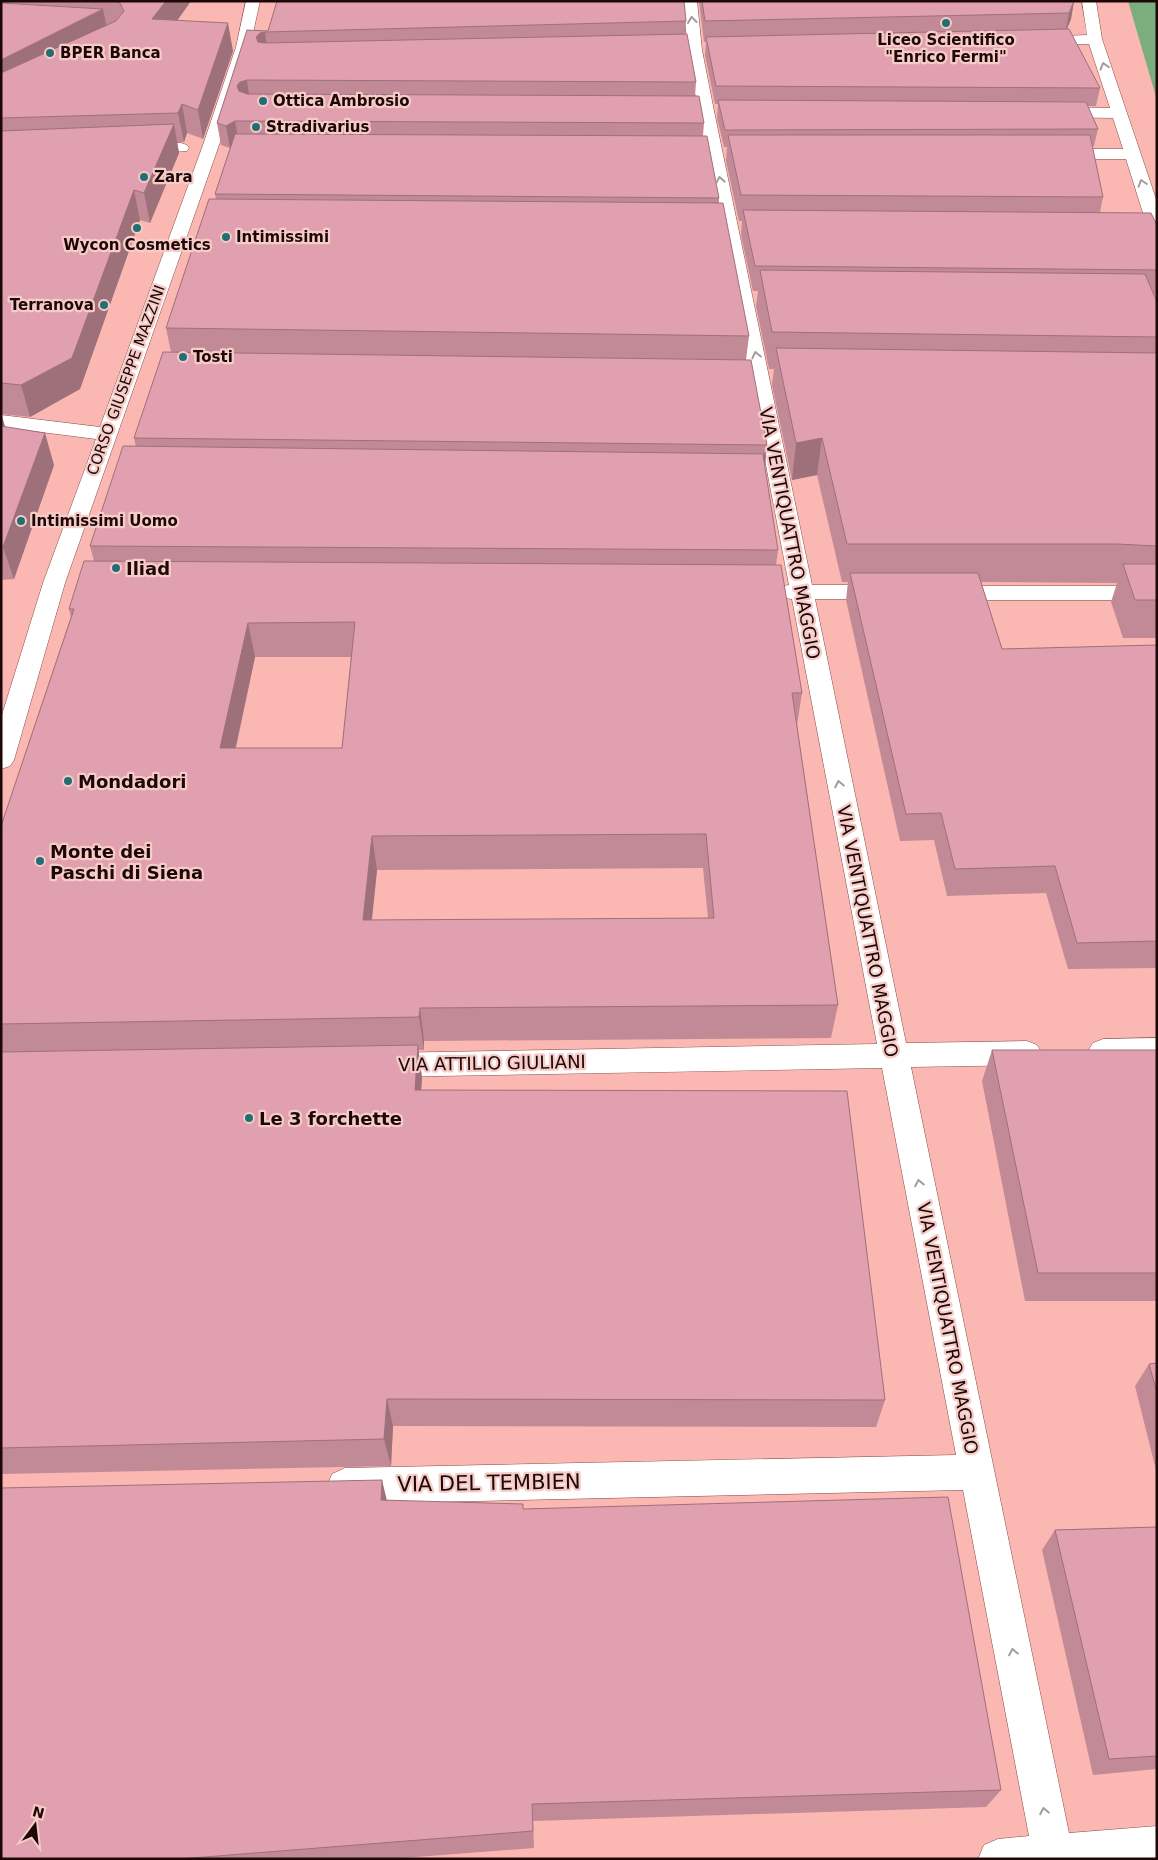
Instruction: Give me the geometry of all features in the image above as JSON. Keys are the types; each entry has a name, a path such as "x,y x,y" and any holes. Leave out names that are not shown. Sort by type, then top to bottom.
{"street":[{"name":"CORSO GIUSEPPE MAZZINI","path":"1,760 54,583 211,145 244,47 253,1"},
{"name":"VIA VENTIQUATTRO MAGGIO","path":"690,1 700,50 706,111 719,154 730,228 754,298 770,478 801,592 1053,1856"},
{"path":"1089,1 1095,39 1157,230 1137,231"},
{"path":"1025,41 1095,39"},
{"path":"676,50 700,50"},
{"path":"687,110 726,111"},
{"path":"1038,112 1118,112"},
{"path":"125,150 182,148"},
{"path":"696,152 719,154"},
{"path":"1043,154 1132,154"},
{"path":"1,421 107,434"},
{"path":"761,592 1157,593"},
{"path":"1079,1052 1157,1050"},
{"name":"VIA ATTILIO GIULIANI","path":"358,1065 1049,1052"},
{"name":"VIA DEL TEMBIEN","path":"310,1487 977,1472"},
{"path":"998,1859 1157,1846"}],"green space":[{"path":"1128,1 1157,1 1157,100"}],"building":[{"path":"116,1 166,1 152,19 228,23 198,110 182,104 178,113 1,118 1,73 116,21 124,11 120,3"},
{"path":"277,1 684,1 686,21 265,32 260,33 256,37 258,42 265,43 687,34 696,82 247,80 240,82 237,86 239,91 247,94 699,96 704,123 235,121 226,126 217,123 247,30 268,31"},
{"path":"702,1 1074,1 1069,13 705,21"},
{"path":"1,3 103,9 1,60"},
{"path":"1069,29 1100,88 716,86 706,37"},
{"path":"718,100 1086,102 1098,129 725,130"},
{"path":"174,124 144,193 134,190 72,358 21,385 1,383 1,131"},
{"path":"235,134 707,136 719,198 215,194"},
{"path":"728,135 1090,135 1103,197 741,195"},
{"path":"209,199 723,203 749,336 166,328"},
{"path":"743,210 1151,213 1157,225 1157,270 755,266"},
{"path":"760,270 1145,274 1157,302 1157,337 772,332"},
{"path":"776,348 1157,353 1157,546 1117,544 847,544 822,438 796,443"},
{"path":"163,352 751,360 767,445 134,438"},
{"path":"1,426 45,433 3,547 1,547"},
{"path":"123,446 766,454 763,455 778,550 90,546"},
{"path":"84,561 781,565 802,693 792,693 838,1005 420,1008 419,1017 1,1024 1,826 74,609 69,609","holes":["355,622 342,748 220,748 248,623","706,834 714,918 363,920 372,836"]},
{"path":"1123,564 1157,564 1157,600 1135,600"},
{"path":"850,573 978,573 1002,649 1157,645 1157,941 1077,943 1055,866 955,869 941,813 906,814"},
{"path":"418,1045 415,1090 847,1091 885,1400 387,1399 384,1439 1,1448 1,1052"},
{"path":"992,1050 1157,1050 1157,1273 1038,1273"},
{"path":"1157,1363 1157,1393 1149,1364"},
{"path":"382,1480 381,1500 523,1504 523,1509 948,1497 1001,1790 532,1804 533,1831 179,1859 1,1859 1,1488"},
{"path":"1157,1527 1157,1756 1109,1759 1055,1530"}],"place":[{"name":"Liceo Scientifico \"Enrico Fermi\"","path":"946,23"},
{"name":"BPER Banca","path":"50,53"},
{"name":"Ottica Ambrosio","path":"263,101"},
{"name":"Stradivarius","path":"256,127"},
{"name":"Zara","path":"144,177"},
{"name":"Wycon Cosmetics","path":"137,228"},
{"name":"Intimissimi","path":"226,237"},
{"name":"Terranova","path":"104,305"},
{"name":"Tosti","path":"183,357"},
{"name":"Intimissimi Uomo","path":"21,521"},
{"name":"Iliad","path":"116,568"},
{"name":"Mondadori","path":"68,781"},
{"name":"Monte dei Paschi di Siena","path":"40,861"},
{"name":"Le 3 forchette","path":"249,1118"}]}
